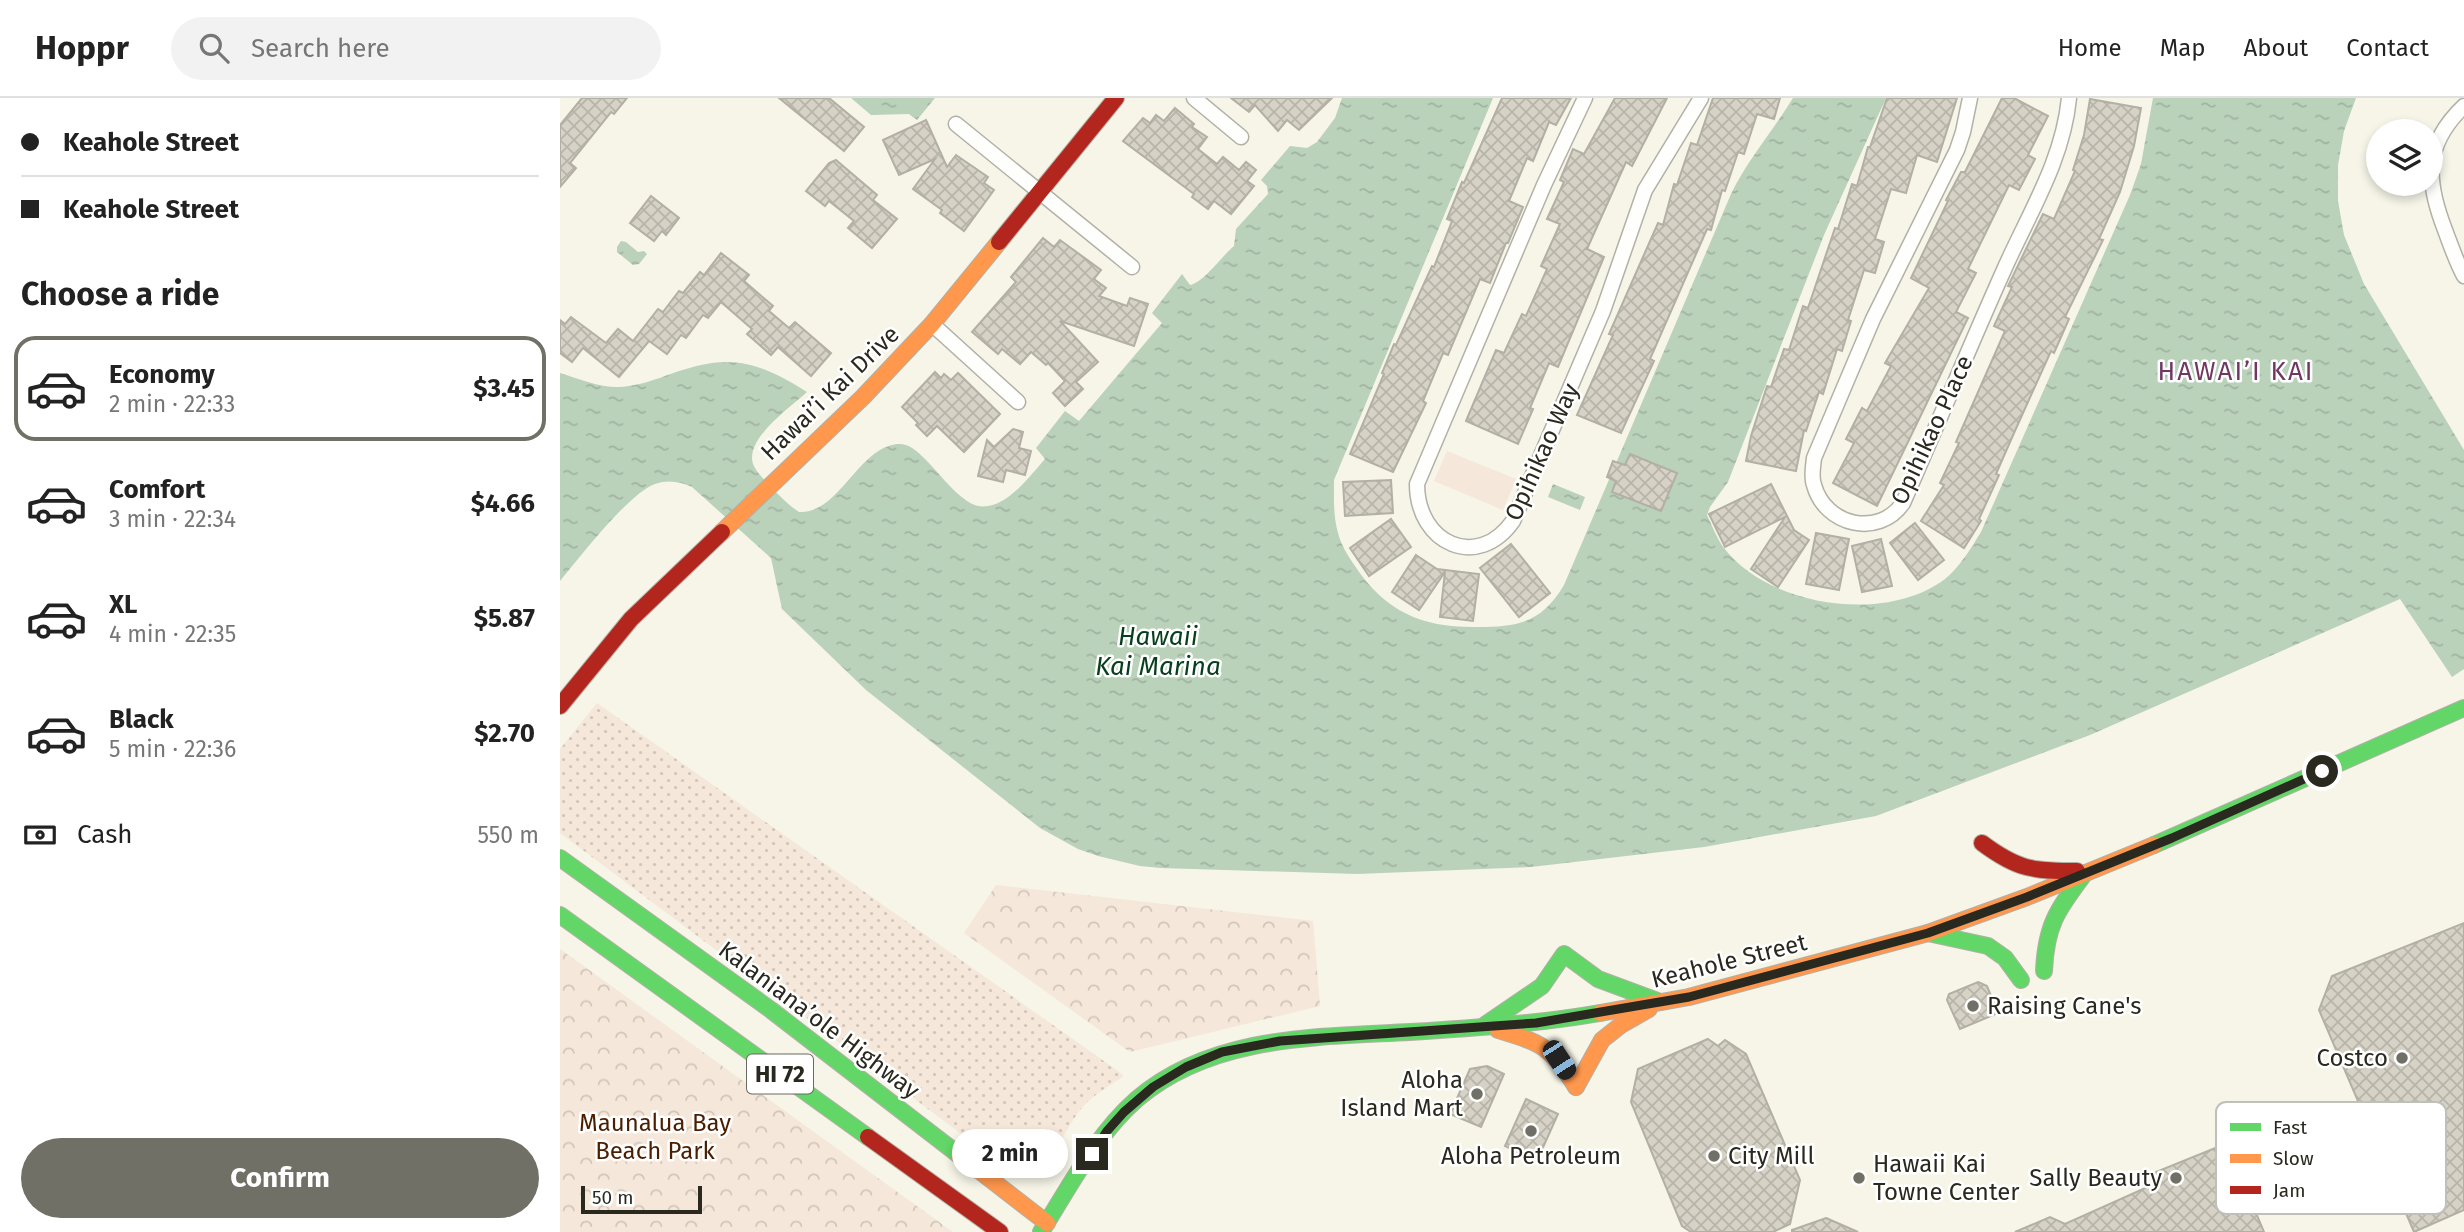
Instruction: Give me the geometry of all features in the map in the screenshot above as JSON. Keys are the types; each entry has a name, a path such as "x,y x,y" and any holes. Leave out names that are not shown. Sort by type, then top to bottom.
{"main road":[{"name":"Hawai’i Kai Drive","path":"560,706 631,619 863,397 932,324 1116,98"},
{"name":"Keahole Street","path":"1044,1227 1107,1131 1124,1112 1153,1087 1204,1059 1260,1043 1536,1023 1660,1002 1928,933 2027,897 2172,838 2464,708"},
{"path":"1982,843 2006,862 2023,869 2087,872"},
{"name":"Kalaniana’ole Highway","path":"560,858 771,1010 1044,1227"},
{"path":"2044,971 2046,931 2054,913 2087,872"},
{"name":"HI 72","path":"560,915 1000,1232"},
{"path":"1928,933 1988,946 2005,958 2021,980"},
{"path":"1483,1026 1542,986 1564,954 1598,979 1660,1002"},
{"path":"1483,1026 1538,1042 1559,1060 1576,1087 1602,1040 1660,1002"}],"street":[{"path":"1194,98 1241,137"},
{"name":"Opihikao Way","path":"1585,98 1544,185 1417,484 1417,499 1425,523 1433,533 1453,544 1478,545 1490,542 1506,531 1513,521 1603,311 1645,190 1701,98"},
{"name":"Opihikao Place","path":"1970,98 1969,112 1957,150 1874,319 1814,458 1813,481 1819,499 1828,511 1847,523 1869,524 1880,521 1898,510 1903,503 2018,237 2050,174 2062,140 2069,98"},
{"path":"2464,106 2435,146 2431,169 2436,206 2464,276"},
{"path":"956,124 1132,267"},
{"path":"932,324 1018,402"}],"green space":[{"path":"1447,451 1516,479 1503,510 1434,481"},
{"path":"597,703 1124,1076 1084,1105 1050,1154 1034,1168 1019,1171 1000,1163 560,833 560,749"},
{"path":"996,885 1313,921 1320,1006 1130,1052 964,933"},
{"name":"Maunalua Bay Beach Park","path":"560,949 953,1232 560,1232"}],"water":[{"path":"851,98 935,98 917,120 909,114 871,115"},
{"name":"Hawaii Kai Marina","path":"1342,98 1493,98 1334,480 1335,520 1341,542 1355,566 1380,596 1393,606 1424,621 1458,627 1478,627 1506,626 1528,620 1547,607 1564,585 1731,194 1793,98 1886,98 1824,235 1728,482 1707,515 1724,548 1744,568 1769,584 1798,596 1861,605 1892,601 1920,593 1945,579 1960,563 1981,532 2130,195 2141,164 2153,98 2356,98 2344,131 2338,165 2338,201 2344,235 2364,284 2464,450 2464,669 2452,677 2400,599 2090,735 1876,816 1704,847 1531,867 1357,874 1161,868 1098,856 1078,849 1040,828 866,690 782,609 771,558 692,487 665,482 644,490 605,527 560,581 560,373 596,384 618,387 640,384 716,362 757,367 807,392 762,434 752,454 758,473 799,512 813,510 826,503 871,457 883,448 897,444 916,450 967,501 978,506 989,506 1011,495 1045,459 1036,448 1065,411 1079,421 1162,323 1152,313 1182,274 1190,285 1195,283 1234,246 1236,229 1268,194 1267,186 1261,180 1290,146 1307,148 1317,142 1335,118"},
{"path":"621,241 638,252 644,251 647,254 639,264 633,265 617,252"},
{"path":"1553,484 1585,497 1580,510 1548,497"}],"building":[{"path":"582,98 627,98 614,114 611,112 570,163 576,168 560,187 560,125"},
{"path":"779,98 829,98 864,127 844,151"},
{"path":"1231,98 1332,98 1299,130 1287,120 1278,131 1255,105 1249,112"},
{"path":"1502,98 1571,98 1556,125 1549,122 1533,161 1527,158 1509,201 1523,207 1508,243 1490,283 1480,279 1448,355 1443,353 1423,401 1426,403 1393,472 1350,454 1394,344 1396,345 1432,266 1434,267 1452,221 1447,219"},
{"path":"1615,98 1667,98 1632,166 1626,162 1587,249 1604,257 1558,367 1549,363 1518,444 1466,421 1496,350 1504,353 1522,314 1526,316 1547,269 1541,266 1560,224 1547,219 1564,182 1560,180 1573,149 1584,154"},
{"path":"1713,98 1780,98 1774,119 1757,114 1744,154 1738,152 1725,191 1722,190 1711,230 1707,229 1650,359 1654,361 1621,433 1577,415 1658,223 1663,225 1674,184 1677,185 1691,143 1697,145"},
{"path":"1887,98 1957,98 1937,162 1917,155 1906,193 1891,189 1875,239 1884,242 1875,273 1864,270 1848,320 1851,321 1842,351 1837,349 1823,394 1819,392 1806,431 1804,430 1796,471 1746,461 1767,386 1771,387 1784,349 1789,350 1803,306 1808,308 1852,184 1857,186 1868,147"},
{"path":"2002,98 2014,98 2048,116 2028,155 2035,159 2019,190 2009,185 1968,269 1976,273 1956,312 1968,318 1877,506 1833,483 1854,443 1846,439 1862,408 1867,411 1891,366 1885,363 1929,288 1911,278 1948,201 1946,200 1961,172 1965,172"},
{"path":"2090,99 2141,108 2134,146 2120,192 2099,239 2103,240 2065,317 2069,319 2054,353 2051,351 1996,474 1999,475 1979,519 1981,521 1964,548 1921,521 1944,485 1940,483 1959,443 1956,442 2005,331 1994,326 2012,287 2008,286 2043,214 2054,219 2075,171 2073,170 2084,135"},
{"path":"1175,108 1194,124 1192,127 1207,137 1198,149 1217,164 1223,157 1239,170 1246,162 1256,170 1247,181 1254,186 1231,214 1214,201 1208,209 1192,197 1194,194 1123,141 1143,118 1150,123 1156,115 1164,121"},
{"path":"926,120 947,167 956,155 988,177 984,183 994,190 964,231 940,213 942,210 913,189 935,159 899,175 883,140"},
{"path":"836,160 877,195 873,200 897,219 872,248 848,228 854,221 829,201 825,206 806,191 829,163"},
{"path":"651,196 679,218 666,235 662,231 654,241 630,223"},
{"path":"1043,238 1054,247 1060,240 1101,270 1094,279 1106,288 1099,296 1127,306 1130,298 1148,304 1134,346 1060,321 1098,362 1076,382 1083,389 1065,406 1053,393 1065,381 1048,363 1046,365 1031,352 1020,364 1002,349 998,354 972,332 1016,282 1011,277"},
{"path":"721,253 749,275 744,281 773,306 769,311 789,328 795,322 831,353 811,376 778,347 771,355 747,334 752,329 721,302 708,318 703,315 686,338 681,335 667,354 649,341 619,377 583,348 572,362 560,353 560,320 565,324 571,317 606,343 618,329 633,341 658,309 663,312 679,291 683,293 700,272 704,275"},
{"path":"935,372 941,378 944,374 951,380 958,373 1000,414 964,452 937,426 927,436 902,407"},
{"path":"1013,429 1023,432 1019,448 1031,451 1025,475 1006,470 1003,482 978,476 987,440 994,447"},
{"path":"1630,454 1677,473 1661,511 1612,492 1616,481 1607,477 1613,461 1625,465"},
{"path":"1391,480 1393,513 1345,516 1343,482"},
{"path":"1771,484 1794,530 1809,540 1778,587 1751,569 1785,517 1725,547 1709,514"},
{"path":"1391,519 1411,547 1369,576 1350,548"},
{"path":"1915,523 1944,560 1918,580 1890,543"},
{"path":"1816,533 1849,539 1839,590 1806,584"},
{"path":"1881,539 1892,586 1862,592 1852,546"},
{"path":"1511,544 1550,593 1519,617 1480,568"},
{"path":"1416,555 1437,569 1479,574 1473,621 1440,617 1445,572 1419,610 1392,592"},
{"name":"Costco","path":"2464,923 2464,1210 2414,1232 2406,1214 2446,1214 2446,1102 2358,1102 2319,1010 2332,976"},
{"name":"Raising Cane's","path":"1978,982 1987,986 1998,1013 1960,1029 1947,1000 1949,994"},
{"name":"City Mill","path":"1708,1039 1718,1046 1725,1040 1746,1054 1800,1180 1790,1224 1773,1232 1691,1232 1682,1226 1631,1102 1638,1069"},
{"name":"Aloha Island Mart","path":"1487,1066 1504,1074 1481,1127 1450,1114 1470,1069"},
{"name":"Aloha Petroleum","path":"1526,1099 1558,1114 1537,1161 1505,1146"},
{"path":"2216,1148 2216,1214 2256,1214 2264,1232 2015,1232 2050,1217 2065,1224 2150,1186 2156,1172"},
{"path":"1826,1218 1858,1232 1792,1232 1792,1230"}],"traffic: fast":[{"path":"2154,845 2464,708"},
{"path":"560,858 771,1010 959,1155"},
{"path":"2044,971 2047,941 2055,918 2085,873"},
{"path":"560,915 868,1137"},
{"path":"1928,933 1988,946 2005,958 2021,980"},
{"path":"1485,1025 1542,986 1564,954 1598,979 1660,1002"},
{"path":"1041,1232 1084,1162 1122,1113 1166,1078 1198,1062 1267,1043 1505,1025 1600,1013"}],"traffic: slow":[{"path":"722,532 863,397 932,324 999,242"},
{"path":"1600,1013 1689,997 1928,933 2027,897 2154,845"},
{"path":"1576,1087 1602,1040 1649,1009"},
{"path":"1498,1030 1544,1048 1576,1087"},
{"path":"959,1155 1047,1223"}],"traffic: jam":[{"path":"999,242 1116,98"},
{"path":"560,706 631,619 722,532"},
{"path":"1982,843 2006,859 2026,867 2077,871"},
{"path":"868,1137 1000,1232"}],"place":[{"name":"Raising Cane's","path":"1973,1006"},
{"name":"Costco","path":"2402,1058"},
{"name":"Aloha Island Mart","path":"1477,1094"},
{"name":"Aloha Petroleum","path":"1531,1131"},
{"name":"City Mill","path":"1714,1156"},
{"name":"Hawaii Kai Towne Center","path":"1859,1178"},
{"name":"Sally Beauty","path":"2176,1178"}],"district":[{"name":"HAWAI’I KAI","path":"2236,371"}],"route":[{"path":"1092,1154 1124,1112 1153,1087 1186,1067 1222,1052 1280,1041 1536,1023 1689,997 1928,933 2027,897 2172,838 2322,771"}]}
